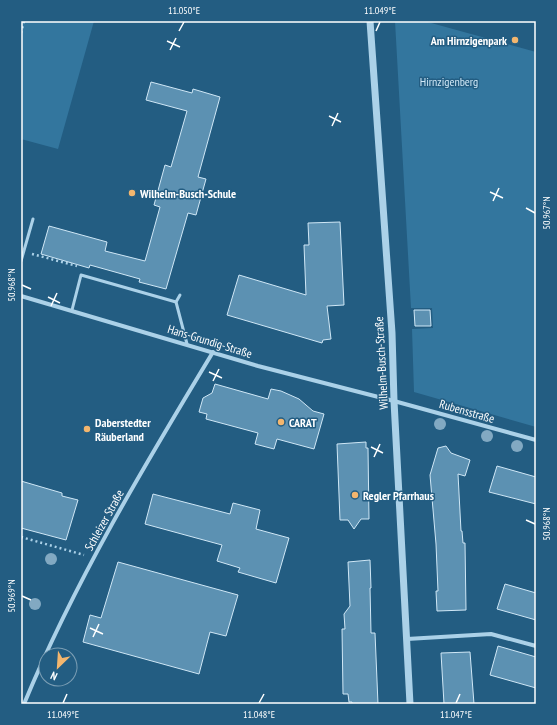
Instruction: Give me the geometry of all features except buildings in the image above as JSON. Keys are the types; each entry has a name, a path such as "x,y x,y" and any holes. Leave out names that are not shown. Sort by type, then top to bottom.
{"street":[{"name":"Wilhelm-Busch-Straße","path":"370,21 392,333 394,401 410,704"},
{"name":"Hans-Grundig-Straße","path":"21,296 266,368 394,401"},
{"name":"Schleizer Straße","path":"24,704 48,650 94,558 139,477 213,352"},
{"name":"Rubensstraße","path":"394,401 536,440"},
{"path":"407,639 491,634 536,646"}],"lane":[{"path":"21,262 33,219"},
{"path":"72,310 81,275 176,302"},
{"path":"180,295 176,302 187,344"}],"path":[{"path":"21,33 24,21"},
{"path":"24,252 83,268 81,275"},
{"path":"21,537 94,558"}],"green space":[{"path":"21,21 94,21 58,149 21,139"},
{"name":"Hirnzigenberg","path":"395,21 424,21 536,52 536,427 414,392 412,329 433,328 432,308 411,308"}],"place":[{"name":"Am Hirnzigenpark","path":"515,40"},
{"name":"Wilhelm-Busch-Schule","path":"132,193"},
{"name":"CARAT","path":"281,422"},
{"name":"Daberstedter Räuberland","path":"87,429"},
{"name":"Regler Pfarrhaus","path":"355,495"}]}
